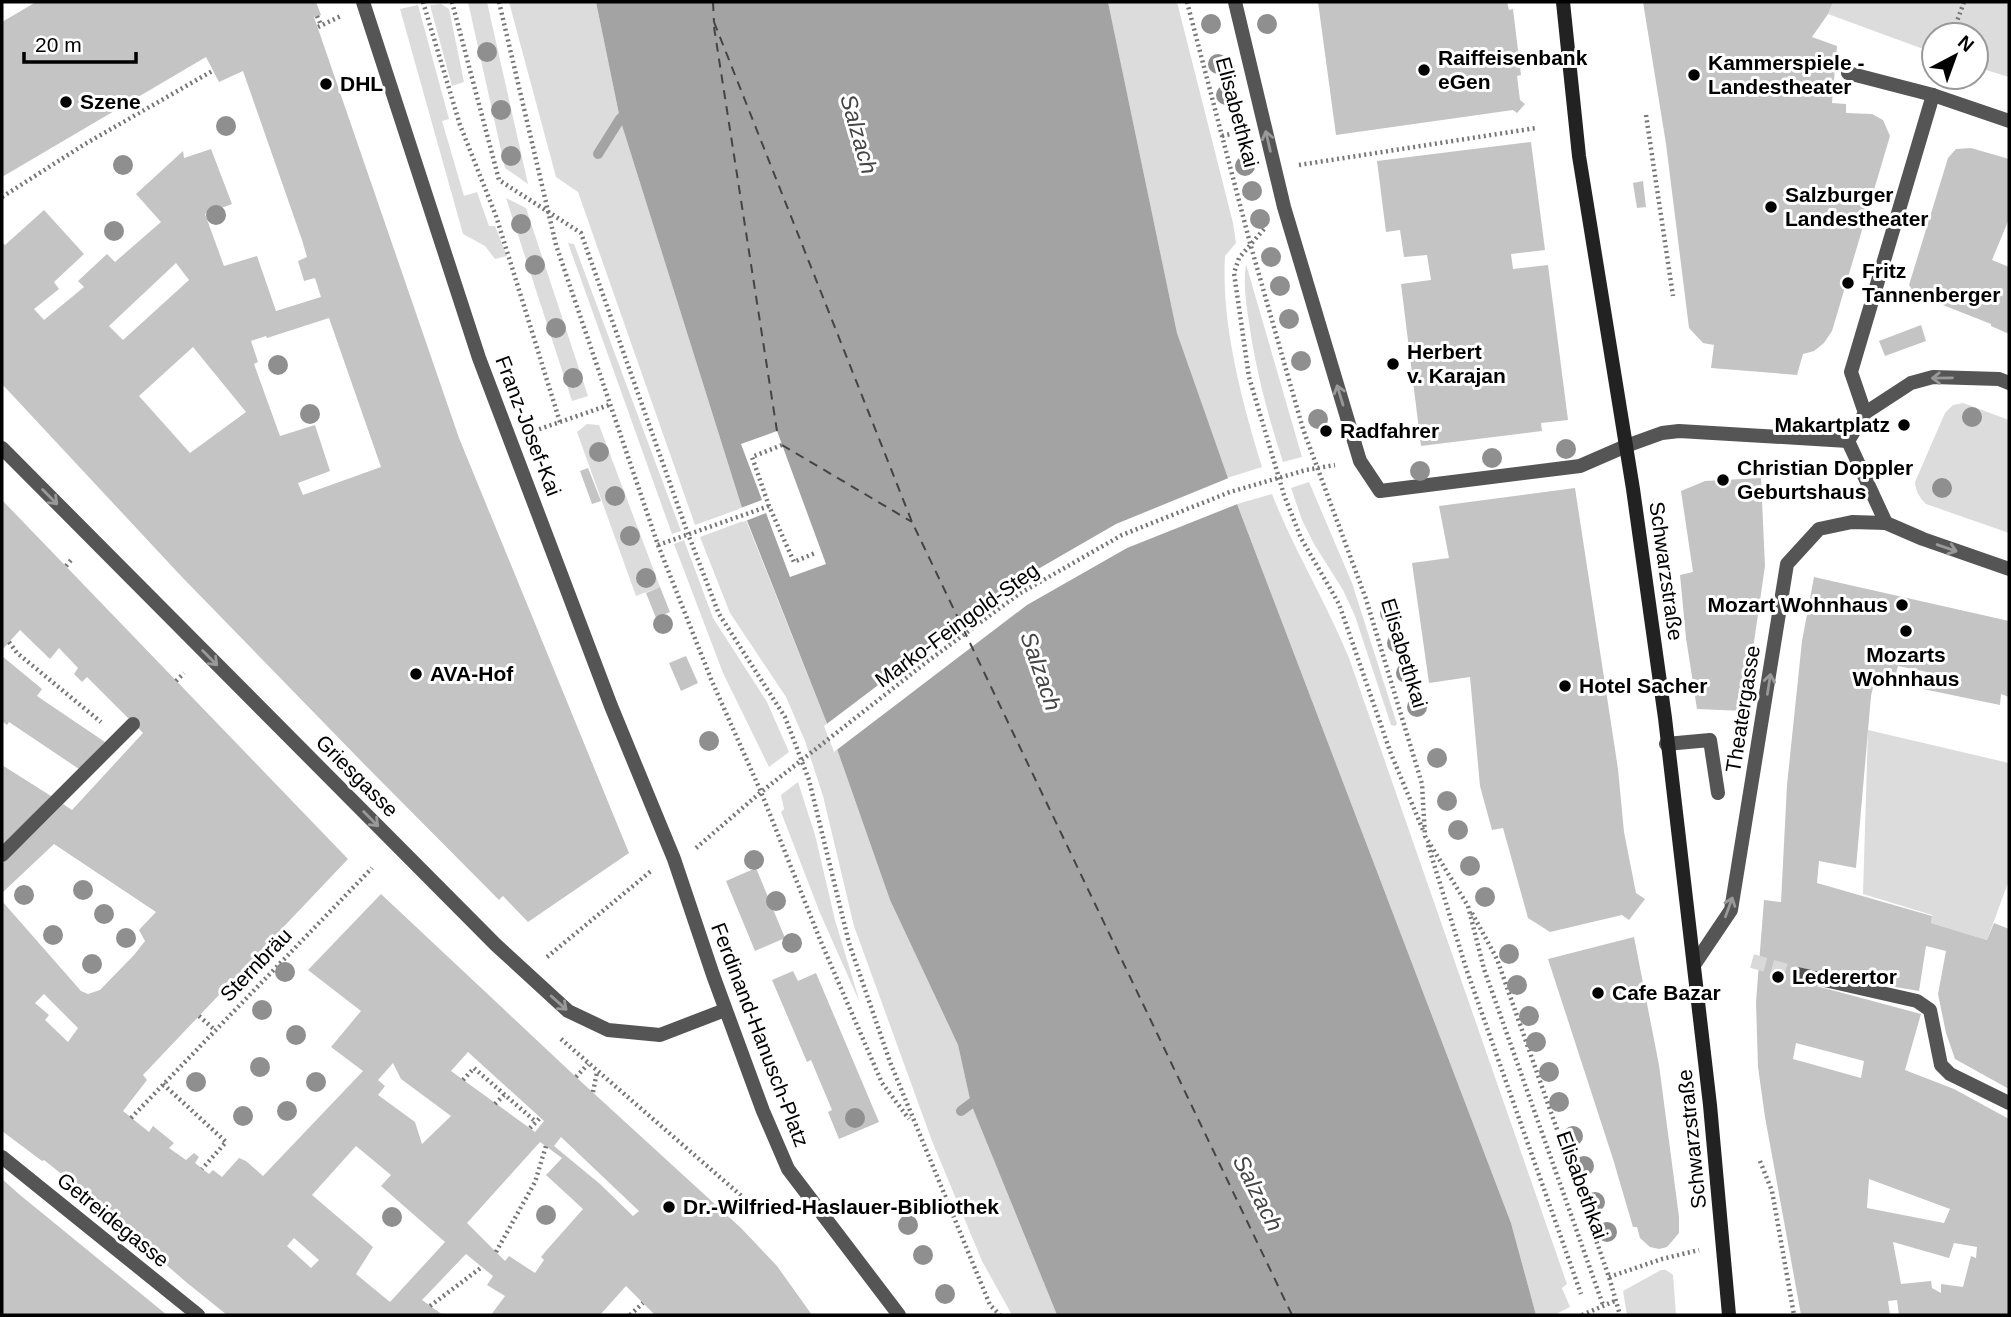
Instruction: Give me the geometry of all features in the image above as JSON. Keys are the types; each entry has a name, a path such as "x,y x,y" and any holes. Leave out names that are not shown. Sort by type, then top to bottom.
{"main road":[{"name":"Schwarzstraße","path":"1563,2 1578,156 1626,446 1694,965 1729,1315"}],"street":[{"name":"Franz-Josef-Kai","path":"363,2 479,358 611,706 674,859"},
{"name":"Elisabethkai","path":"1235,2 1274,169 1360,461 1380,491 1580,466 1626,446"},
{"path":"1848,74 1933,95 2009,121"},
{"path":"1865,413 1851,372 1933,95"},
{"path":"1848,441 1865,413 1911,383 1933,377 1999,380 2009,383"},
{"path":"1626,446 1662,433 1679,431 1848,441"},
{"path":"1848,441 1886,523 2009,569"},
{"name":"Griesgasse","path":"2,448 496,945 568,1011 608,1030 660,1035 725,1010"},
{"name":"Theatergasse","path":"1694,965 1731,909 1787,564 1819,529 1853,522 1886,523"},
{"path":"2,855 133,724"},
{"path":"1666,744 1710,740 1718,793"},
{"name":"Ferdinand-Hanusch-Platz","path":"674,859 725,1010 763,1111 789,1169 900,1315"},
{"path":"1798,974 1917,1001 1930,1010 1941,1065 1950,1074 2009,1103"},
{"name":"Getreidegasse","path":"2,1157 198,1315"}],"path":[{"path":"423,2 460,125 496,216 560,422 609,405"},
{"path":"452,2 499,180 581,233 719,614 785,717 809,780 849,943 914,1125 990,1306 1000,1315"},
{"path":"499,2 556,245 658,545 711,679 882,1083 914,1125"},
{"name":"Elisabethkai","path":"1187,2 1303,429 1366,599 1422,783 1425,836 1468,906 1484,970 1603,1305"},
{"path":"1957,21 1964,2"},
{"path":"317,16 319,26"},
{"path":"2,197 214,70"},
{"path":"1646,115 1673,296"},
{"path":"1274,169 1536,128"},
{"path":"1251,243 1239,258 1234,273 1241,304 1249,377 1273,462 1301,538 1339,604 1391,754 1425,836 1467,971 1581,1294"},
{"path":"782,445 752,457 769,506 794,562 815,553"},
{"name":"Marko-Feingold-Steg","path":"761,792 1019,594 1122,535 1230,492 1306,470"},
{"path":"658,545 769,506"},
{"path":"66,566 72,559"},
{"path":"9,642 17,653 120,738"},
{"path":"176,681 184,673"},
{"path":"698,846 761,792"},
{"name":"Sternbräu","path":"131,1118 372,868"},
{"path":"543,961 647,872"},
{"path":"1468,906 1497,959 1620,1315"},
{"path":"199,1016 215,1030"},
{"path":"555,1034 745,1199 727,1215"},
{"path":"576,1077 588,1064"},
{"path":"464,1080 474,1069 538,1120 530,1128"},
{"path":"593,1092 597,1072"},
{"path":"163,1084 226,1142 202,1169"},
{"path":"495,1104 504,1095"},
{"path":"496,1252 535,1182 546,1146"},
{"path":"1760,1161 1772,1191 1794,1315"},
{"path":"1609,1277 1662,1259 1723,1244"},
{"path":"430,1306 482,1267"},
{"path":"1582,1315 1617,1300"},
{"path":"630,1315 642,1303"}],"shaded area":[{"path":"468,2 487,2 528,184 505,168"},
{"path":"509,2 596,2 620,119 742,508 695,525 578,192 556,177"},
{"path":"1108,2 1177,2 1233,223 1236,243 1225,256 1226,309 1240,390 1262,467 1227,478 1177,333"},
{"path":"1833,2 2009,2 2009,77 1990,71 1990,21 1920,21 1920,48 1828,14"},
{"path":"441,4 449,9 464,82 452,86 430,5"},
{"path":"418,5 449,119 442,121 464,196 477,192 489,226 495,226 507,256 495,259 485,246 463,234 400,9"},
{"path":"506,198 526,208 588,396 572,401"},
{"path":"568,243 574,244 681,531 672,534"},
{"path":"1246,264 1302,457 1283,462 1263,393 1252,341 1245,294"},
{"path":"1963,403 2009,420 2009,533 1926,504 1917,492 1915,482 1945,413 1953,405"},
{"path":"587,424 599,425 660,587 636,596 577,432"},
{"path":"1309,482 1352,583 1397,724 1395,726 1391,725 1355,616 1302,520 1291,488"},
{"path":"1272,494 1349,658 1567,1284 1562,1288 1570,1307 1554,1315 1536,1315 1511,1223 1237,504"},
{"path":"746,520 837,749 890,900 958,1045 971,1104 1057,1315 1012,1315 982,1261 932,1141 854,926 823,796 805,741 786,697 730,613 700,537"},
{"path":"684,540 713,618 767,702 789,752 769,767 723,673 674,544"},
{"path":"1868,730 2009,763 2009,880 1987,940 1931,923 1932,915 1863,894"},
{"path":"798,782 860,1003 820,913 781,812 784,809 781,795"},
{"path":"1661,1270 1673,1275 1676,1315 1627,1315 1623,1291"}],"water":[{"name":"Salzach","path":"596,2 1108,2 1177,333 1237,504 1511,1223 1536,1315 1057,1315 971,1104 958,1045 890,900 837,749 742,508 620,119"}],"pier":[{"path":"777,431 826,564 790,577 766,513 743,522 738,509 762,500 741,444"},
{"path":"1231,477 1240,503 1127,548 1027,605 834,752 824,726 1012,584 1116,524"}],"building":[{"path":"36,2 316,2 321,15 314,17 459,438 629,853 528,922 503,896 499,900 362,762 181,576 2,384 2,242 5,245 44,210 84,254 54,282 59,289 34,309 44,320 84,287 78,281 107,254 115,262 161,222 136,194 183,151 184,158 211,149 232,204 205,214 224,266 257,256 276,311 321,297 315,278 304,281 298,261 307,257 243,71 219,82 206,57 2,177 2,22","holes":["176,263 189,280 123,340 109,326","329,318 381,467 303,495 298,483 330,471 315,425 280,436 254,364 258,362 251,341 266,336 267,338","193,347 246,412 190,453 139,396"]},
{"name":"Raiffeisenbank eGen","path":"1318,2 1507,2 1509,10 1513,9 1521,75 1517,76 1520,100 1525,104 1517,113 1513,110 1336,135"},
{"name":"Salzburger Landestheater","path":"1643,2 1833,2 1812,37 1837,46 1832,103 1846,104 1846,113 1872,114 1883,120 1890,136 1832,331 1814,351 1803,354 1797,375 1711,368 1714,345 1703,343 1689,328 1666,144"},
{"path":"1531,142 1545,250 1511,254 1513,269 1548,265 1568,420 1541,423 1542,431 1421,446 1401,284 1431,280 1427,255 1404,257 1400,230 1386,232 1377,161"},
{"path":"1971,148 2009,159 2009,219 1992,260 2009,267 2009,334 1991,324 1915,294 1909,285 1948,158 1956,149"},
{"path":"1643,181 1646,207 1637,208 1633,183"},
{"path":"1921,325 1926,341 1885,356 1879,341"},
{"path":"588,468 601,501 592,504 580,471"},
{"path":"1761,478 1765,566 1744,711 1697,709 1680,575 1693,572 1681,491 1705,481"},
{"path":"1575,488 1618,769 1624,832 1636,893 1645,899 1629,920 1622,915 1550,932 1528,918 1503,828 1492,830 1480,786 1470,677 1429,683 1412,563 1449,558 1439,506"},
{"path":"2,500 348,859 143,1075 147,1080 123,1111 149,1132 153,1126 174,1143 169,1148 186,1160 194,1153 199,1157 195,1163 209,1174 213,1170 222,1177 239,1158 263,1176 363,1071 331,1047 361,1011 308,970 381,894 741,1228 777,1266 812,1315 655,1315 626,1286 600,1315 491,1315 505,1296 487,1285 493,1276 466,1254 422,1300 443,1315 227,1315 74,1184 2,1131 2,901 81,991 88,994 100,990 134,955 145,941 139,930 156,912 54,844 2,893 2,864 63,804 72,810 143,733 87,677 82,682 74,674 78,668 59,648 50,659 20,630 2,650","holes":["44,994 78,1028 68,1042 45,1020 49,1015 35,1003","468,1052 544,1121 535,1132 451,1071","393,1063 401,1079 451,1116 422,1144 415,1122 378,1095 385,1086 378,1080","561,1137 639,1211 633,1216 554,1146","540,1142 562,1158 546,1175 583,1209 541,1257 544,1260 535,1273 509,1256 505,1261 467,1223","356,1146 391,1175 381,1186 445,1242 390,1302 356,1274 373,1247 312,1195","294,1238 319,1260 311,1268 287,1246"]},
{"path":"1814,577 2009,621 2009,697 2001,694 2000,705 1923,689 1927,672 1898,666 1894,681 1875,679 1871,696 1856,868 1819,861 1817,883 1932,916 1931,923 1987,940 1994,923 2009,929 2009,1089 1955,1059 1946,1033 1938,994 1946,951 1926,946 1919,991 1798,967 1798,981 1921,1014 1905,1070 1954,1089 2009,1119 2009,1315 1899,1315 1897,1300 1888,1301 1890,1315 1801,1315 1765,1117 1758,1067 1756,1002 1764,900 1781,902 1787,785 1802,641","holes":["1796,1043 1864,1061 1861,1078 1793,1059","1869,1179 1950,1209 1944,1223 1867,1208","1893,1242 1949,1258 1954,1243 1977,1247 1976,1258 1971,1256 1963,1287 1941,1284 1941,1293 1932,1288 1931,1281 1901,1284"]},
{"path":"660,587 670,612 656,618 646,593"},
{"path":"2,656 42,689 37,696 105,742 79,769 9,722 7,725 2,721"},
{"path":"686,656 698,683 681,691 669,663"},
{"path":"2,765 51,796 2,847"},
{"path":"756,868 785,938 755,951 726,881"},
{"path":"1634,937 1659,1065 1679,1217 1679,1233 1667,1247 1659,1249 1650,1247 1640,1238 1637,1227 1633,1227 1548,959"},
{"path":"793,971 798,981 816,973 879,1122 839,1139 828,1112 832,1110 811,1060 807,1062 772,980"},
{"path":"2,1179 20,1195 167,1315 2,1315"}],"waterway":[{"path":"598,154 628,111"},
{"path":"961,1111 981,1096"}],"ferry route":[{"path":"713,2 714,22"},
{"path":"714,22 912,522 1292,1315"},
{"path":"714,27 777,431"},
{"path":"782,445 912,522"}],"tunnel":[{"path":"1752,961 1798,974"}],"place":[{"name":"Raiffeisenbank eGen","path":"1424,70"},
{"name":"Kammerspiele - Landestheater","path":"1694,75"},
{"name":"DHL","path":"326,84"},
{"name":"Szene","path":"66,102"},
{"name":"Salzburger Landestheater","path":"1771,207"},
{"name":"Fritz Tannenberger","path":"1848,283"},
{"name":"Herbert v. Karajan","path":"1393,364"},
{"name":"Makartplatz","path":"1904,425"},
{"name":"Radfahrer","path":"1326,431"},
{"name":"Christian Doppler Geburtshaus","path":"1723,480"},
{"name":"Mozart Wohnhaus","path":"1902,605"},
{"name":"Mozarts Wohnhaus","path":"1906,631"},
{"name":"AVA-Hof","path":"416,674"},
{"name":"Hotel Sacher","path":"1565,686"},
{"name":"Lederertor","path":"1778,977"},
{"name":"Cafe Bazar","path":"1598,993"},
{"name":"Dr.-Wilfried-Haslauer-Bibliothek","path":"669,1207"}]}
